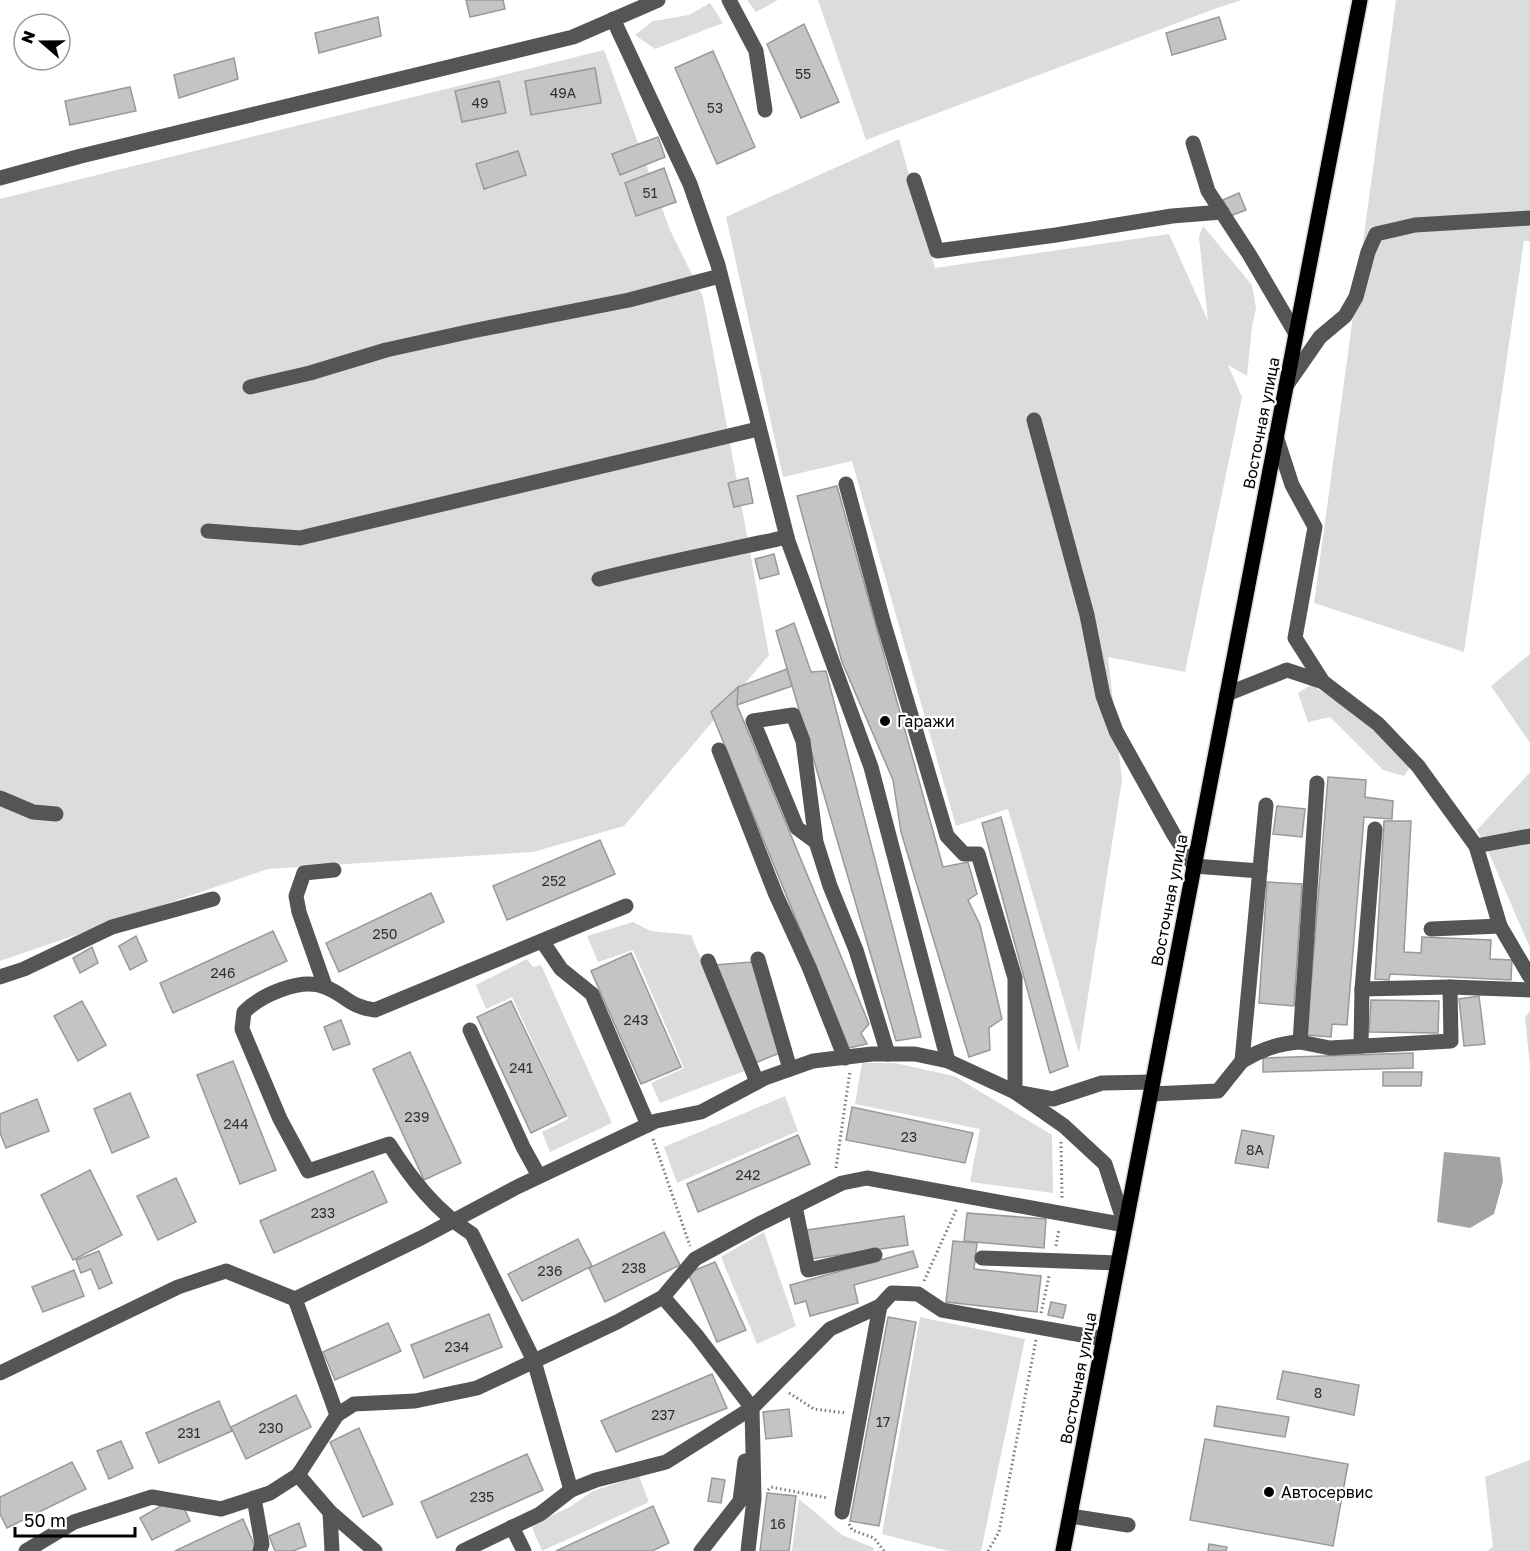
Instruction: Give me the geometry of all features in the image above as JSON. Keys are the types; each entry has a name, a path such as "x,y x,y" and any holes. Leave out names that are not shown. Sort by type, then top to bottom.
{"main road":[{"name":"Восточная улица","path":"1063,1551 1360,0"}],"street":[{"path":"0,178 104,150 573,36 658,0"},
{"path":"729,0 756,51 765,110"},
{"path":"613,19 690,184 720,276 787,537 871,767 948,1062"},
{"path":"1193,143 1208,191 1296,334"},
{"path":"914,180 937,251 1172,216 1222,212"},
{"path":"1286,386 1320,337 1345,316 1351,307 1376,234 1415,225 1530,218"},
{"path":"250,387 310,373 386,350 629,300 720,276"},
{"path":"1034,420 1087,615 1103,696 1116,731 1174,835 1194,866 1260,871"},
{"path":"208,531 300,538 758,429"},
{"path":"1276,436 1292,485 1315,527 1295,638 1323,682"},
{"path":"846,484 883,621 947,836 964,854 978,854 1016,978 1016,1092"},
{"path":"600,579 787,537"},
{"path":"1227,694 1287,670 1323,682 1378,724 1418,766 1476,846 1500,926 1530,977"},
{"path":"816,842 797,828 753,722 793,715 803,741 816,842 830,886 856,950 888,1054"},
{"path":"719,750 776,895 849,1057"},
{"path":"1300,1042 1317,783"},
{"path":"0,798 33,812 56,814"},
{"path":"1242,1061 1266,805"},
{"path":"1360,1046 1362,989 1375,829"},
{"path":"1476,846 1530,836"},
{"path":"325,986 299,912 296,896 304,873 334,870"},
{"path":"0,977 24,969 112,927 213,899"},
{"path":"571,1490 534,1361 472,1234 452,1222 411,1178 389,1144 308,1172 286,1130 242,1029 244,1012 256,1001 304,982 325,986 360,1008 375,1010 626,906"},
{"path":"1431,929 1500,926"},
{"path":"542,941 561,969 578,980 592,994 648,1125"},
{"path":"758,959 790,1069"},
{"path":"708,961 757,1082"},
{"path":"1016,1092 1053,1099 1102,1083 1218,1092 1242,1061 1259,1051 1286,1043 1300,1042 1330,1048 1450,1041 1450,987"},
{"path":"1362,989 1450,987 1530,990"},
{"path":"470,1030 523,1147 539,1176"},
{"path":"26,1551 74,1522 152,1497 221,1509 270,1493 298,1475 338,1415 354,1404 415,1401 477,1388 617,1322 663,1297 695,1259 842,1183 867,1178 1125,1225 1105,1164 1065,1126 1016,1092 948,1062 915,1054 849,1057 813,1061 757,1082 701,1112 656,1121 539,1176 452,1222 294,1299"},
{"path":"795,1206 808,1270 875,1255"},
{"path":"982,1258 1118,1263"},
{"path":"0,1373 178,1287 226,1271 294,1299 338,1415"},
{"path":"463,1551 540,1514 571,1490 596,1480 666,1462 752,1408 830,1329 880,1306 892,1293 918,1294 942,1310 1104,1339"},
{"path":"663,1297 697,1336 752,1408 753,1499 748,1551"},
{"path":"843,1506 880,1306"},
{"path":"700,1551 740,1501 752,1408"},
{"path":"298,1475 330,1512 375,1551"},
{"path":"254,1498 262,1544 260,1551"},
{"path":"330,1512 332,1551"},
{"path":"1070,1516 1128,1525"},
{"path":"513,1527 524,1551"}],"path":[{"path":"833,1188 849,1057"},
{"path":"648,1125 695,1259"},
{"path":"918,1294 962,1196"},
{"path":"775,1383 814,1409 860,1414"},
{"path":"753,1499 771,1487 843,1506 852,1530 874,1538 884,1551"}],"shaded area":[{"path":"747,0 778,0 756,12"},
{"path":"818,0 1242,0 866,140"},
{"path":"1396,0 1530,0 1530,241 1524,241 1464,652 1314,603"},
{"path":"710,3 723,23 655,49 635,35 653,21 689,15"},
{"path":"604,50 670,230 703,297 769,655 624,826 533,852 268,869 0,961 0,199"},
{"path":"899,139 935,268 1169,234 1208,321 1199,237 1203,226 1252,285 1256,309 1247,376 1228,365 1242,397 1185,672 1108,657 1122,780 1079,1053 1008,809 956,826 852,461 783,477 726,217"},
{"path":"1530,654 1530,743 1491,686"},
{"path":"1311,685 1352,712 1399,754 1411,766 1404,776 1383,770 1330,717 1308,722 1298,693"},
{"path":"1530,772 1530,948 1477,830"},
{"path":"633,922 651,931 691,935 747,1070 660,1103 651,1083 684,1068 633,950 598,962 587,936"},
{"path":"527,959 533,967 541,965 612,1123 550,1152 542,1132 568,1119 512,997 486,1009 476,985"},
{"path":"1530,1011 1530,1067 1525,1017"},
{"path":"862,1063 895,1063 954,1076 1052,1135 1053,1193 970,1182 980,1129 855,1104"},
{"path":"785,1096 798,1131 677,1183 664,1147"},
{"path":"1444,1152 1500,1157 1503,1181 1494,1214 1470,1228 1437,1222"},
{"path":"764,1232 796,1326 757,1344 721,1257"},
{"path":"920,1317 1025,1339 981,1551 948,1551 882,1534"},
{"path":"1530,1460 1530,1551 1487,1551 1493,1547 1485,1477"},
{"path":"639,1476 649,1502 542,1551 531,1525 570,1507 593,1491"},
{"path":"799,1499 842,1535 874,1548 873,1551 792,1551"}],"building":[{"path":"466,0 503,0 505,9 470,17"},
{"path":"378,17 381,36 319,53 315,33"},
{"path":"1219,17 1226,39 1172,55 1166,33"},
{"path":"804,24 839,102 801,118 767,44"},
{"path":"713,51 755,147 717,164 675,68"},
{"path":"234,58 238,79 179,98 174,75"},
{"path":"595,68 601,103 531,115 525,81"},
{"path":"499,81 506,113 462,122 455,91"},
{"path":"130,87 136,111 70,125 65,101"},
{"path":"658,137 665,157 620,175 612,154"},
{"path":"518,151 526,175 484,189 476,164"},
{"path":"664,168 676,202 636,216 625,183"},
{"path":"1239,193 1246,210 1230,216 1223,200"},
{"path":"748,478 753,503 734,507 728,483"},
{"name":"Гаражи","path":"837,486 943,867 968,862 977,894 968,900 980,925 1002,1019 989,1028 990,1050 969,1057 901,832 893,780 842,662 797,496"},
{"path":"774,554 779,574 760,579 755,559"},
{"path":"794,623 811,672 826,671 921,1037 896,1041 776,631"},
{"path":"787,669 792,686 737,705 738,687"},
{"path":"738,687 737,705 869,1024 861,1033 867,1044 849,1048 711,712"},
{"path":"1328,777 1366,780 1365,797 1393,801 1392,819 1364,817 1347,1025 1332,1024 1331,1037 1307,1035"},
{"path":"1277,806 1305,809 1302,837 1273,834"},
{"path":"1001,817 1068,1066 1050,1073 982,823"},
{"path":"1384,821 1411,821 1404,952 1421,953 1422,937 1491,940 1490,959 1512,960 1511,980 1390,974 1389,980 1375,979"},
{"path":"600,840 615,874 507,920 493,886"},
{"path":"1267,882 1302,884 1294,1006 1259,1003"},
{"path":"431,893 444,922 339,972 326,943"},
{"path":"273,931 287,961 173,1013 160,983"},
{"path":"136,936 147,961 130,970 119,946"},
{"path":"92,947 98,963 80,973 73,958"},
{"path":"631,953 681,1067 641,1084 591,971"},
{"path":"752,962 782,1052 755,1063 715,965"},
{"path":"1479,996 1485,1044 1464,1046 1459,999"},
{"path":"1371,1000 1439,1001 1438,1033 1369,1032"},
{"path":"82,1001 106,1045 78,1061 54,1016"},
{"path":"511,1001 566,1116 531,1133 477,1017"},
{"path":"341,1020 350,1044 333,1050 324,1027"},
{"path":"410,1052 461,1163 424,1180 373,1069"},
{"path":"1413,1053 1413,1068 1263,1072 1263,1058"},
{"path":"233,1061 276,1170 240,1184 197,1075"},
{"path":"1383,1072 1422,1072 1421,1086 1383,1086"},
{"path":"130,1093 149,1137 112,1153 94,1109"},
{"path":"37,1099 49,1131 6,1148 0,1133 0,1114"},
{"path":"852,1107 973,1133 965,1163 846,1140"},
{"path":"1242,1130 1274,1136 1268,1168 1235,1163"},
{"path":"798,1135 810,1164 698,1212 687,1184"},
{"path":"90,1170 122,1235 73,1260 41,1195"},
{"path":"373,1171 387,1202 274,1253 260,1221"},
{"path":"176,1178 196,1222 158,1240 137,1196"},
{"path":"967,1213 1046,1219 1044,1248 964,1241"},
{"path":"904,1216 908,1245 811,1259 807,1230"},
{"path":"664,1232 680,1265 605,1302 589,1268"},
{"path":"578,1239 592,1266 522,1301 508,1274"},
{"path":"953,1241 977,1243 974,1269 1041,1276 1037,1312 946,1302"},
{"path":"99,1251 112,1283 99,1289 91,1269 81,1273 76,1260"},
{"path":"913,1251 918,1267 854,1285 858,1303 810,1316 806,1301 795,1304 790,1285"},
{"path":"715,1262 746,1330 717,1342 688,1273"},
{"path":"74,1270 84,1296 43,1312 32,1287"},
{"path":"1051,1302 1066,1305 1063,1318 1048,1315"},
{"path":"489,1314 502,1347 424,1378 411,1345"},
{"path":"888,1317 916,1322 879,1526 850,1521"},
{"path":"388,1323 401,1351 335,1380 323,1352"},
{"path":"1283,1371 1359,1385 1354,1415 1277,1399"},
{"path":"712,1374 727,1408 616,1452 601,1421"},
{"path":"296,1395 311,1427 246,1459 231,1427"},
{"path":"219,1401 232,1431 159,1463 146,1433"},
{"path":"1217,1406 1289,1417 1285,1437 1214,1426"},
{"path":"789,1409 792,1436 766,1439 763,1412"},
{"path":"359,1428 393,1504 363,1517 330,1442"},
{"name":"Автосервис","path":"1205,1439 1348,1464 1333,1546 1190,1520"},
{"path":"121,1441 133,1468 109,1479 97,1451"},
{"path":"527,1454 543,1490 437,1538 421,1502"},
{"path":"72,1462 86,1489 7,1528 0,1514 0,1497"},
{"path":"712,1478 725,1480 721,1503 708,1501"},
{"path":"767,1493 796,1496 789,1551 760,1551"},
{"path":"164,1504 183,1506 190,1521 152,1540 140,1518"},
{"path":"653,1506 669,1543 652,1551 556,1551"},
{"path":"243,1519 257,1551 175,1551"},
{"path":"299,1523 306,1546 293,1551 275,1551 269,1536"},
{"path":"1209,1544 1227,1547 1226,1551 1208,1551"}],"place":[{"name":"Гаражи","path":"885,721"},
{"name":"Автосервис","path":"1269,1492"}]}
